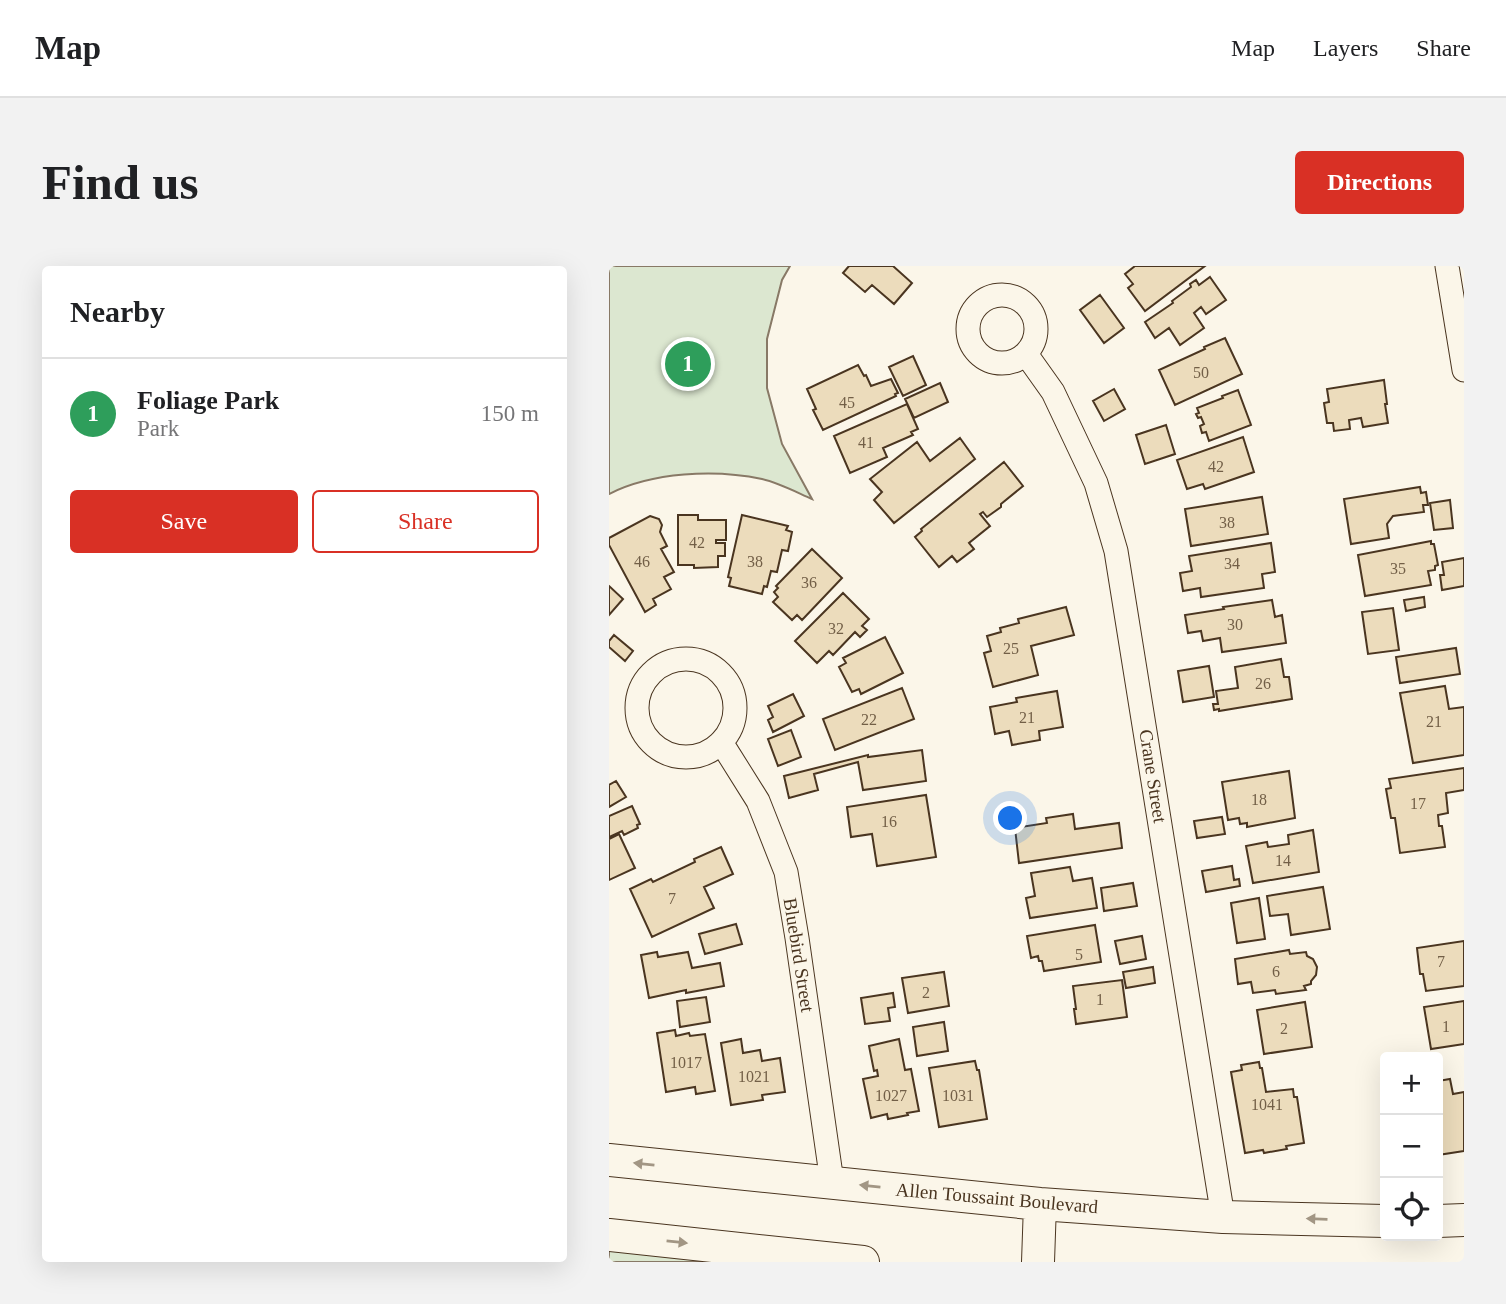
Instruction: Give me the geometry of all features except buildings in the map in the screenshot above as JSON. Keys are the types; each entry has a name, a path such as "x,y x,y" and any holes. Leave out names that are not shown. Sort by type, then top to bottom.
{"main road":[{"name":"Allen Toussaint Boulevard","path":"609,1160 1040,1204 1223,1217 1380,1221"},
{"path":"1038,1262 1040,1204"},
{"path":"1443,1221 1464,1220"},
{"path":"609,1235 863,1262"}],"street":[{"path":"1447,266 1464,370"},
{"name":"Crane Street","path":"1026,354 1053,392 1096,484 1116,551 1223,1217"},
{"path":"682,658 698,660 712,666 724,676 733,690 736,705 734,721 722,742 702,755 685,757 669,754 654,746 644,733 638,718 637,701 642,685 652,672 666,663 682,658"},
{"name":"Bluebird Street","path":"722,742 758,801 786,872 832,1182"}],"green space":[{"path":"609,266 790,266 782,280 767,339 767,388 782,444 812,499 768,481 724,474 664,477 609,494"},
{"path":"609,1235 863,1262 609,1262"}],"place":[{"name":"Foliage Park","path":"688,364"}]}
